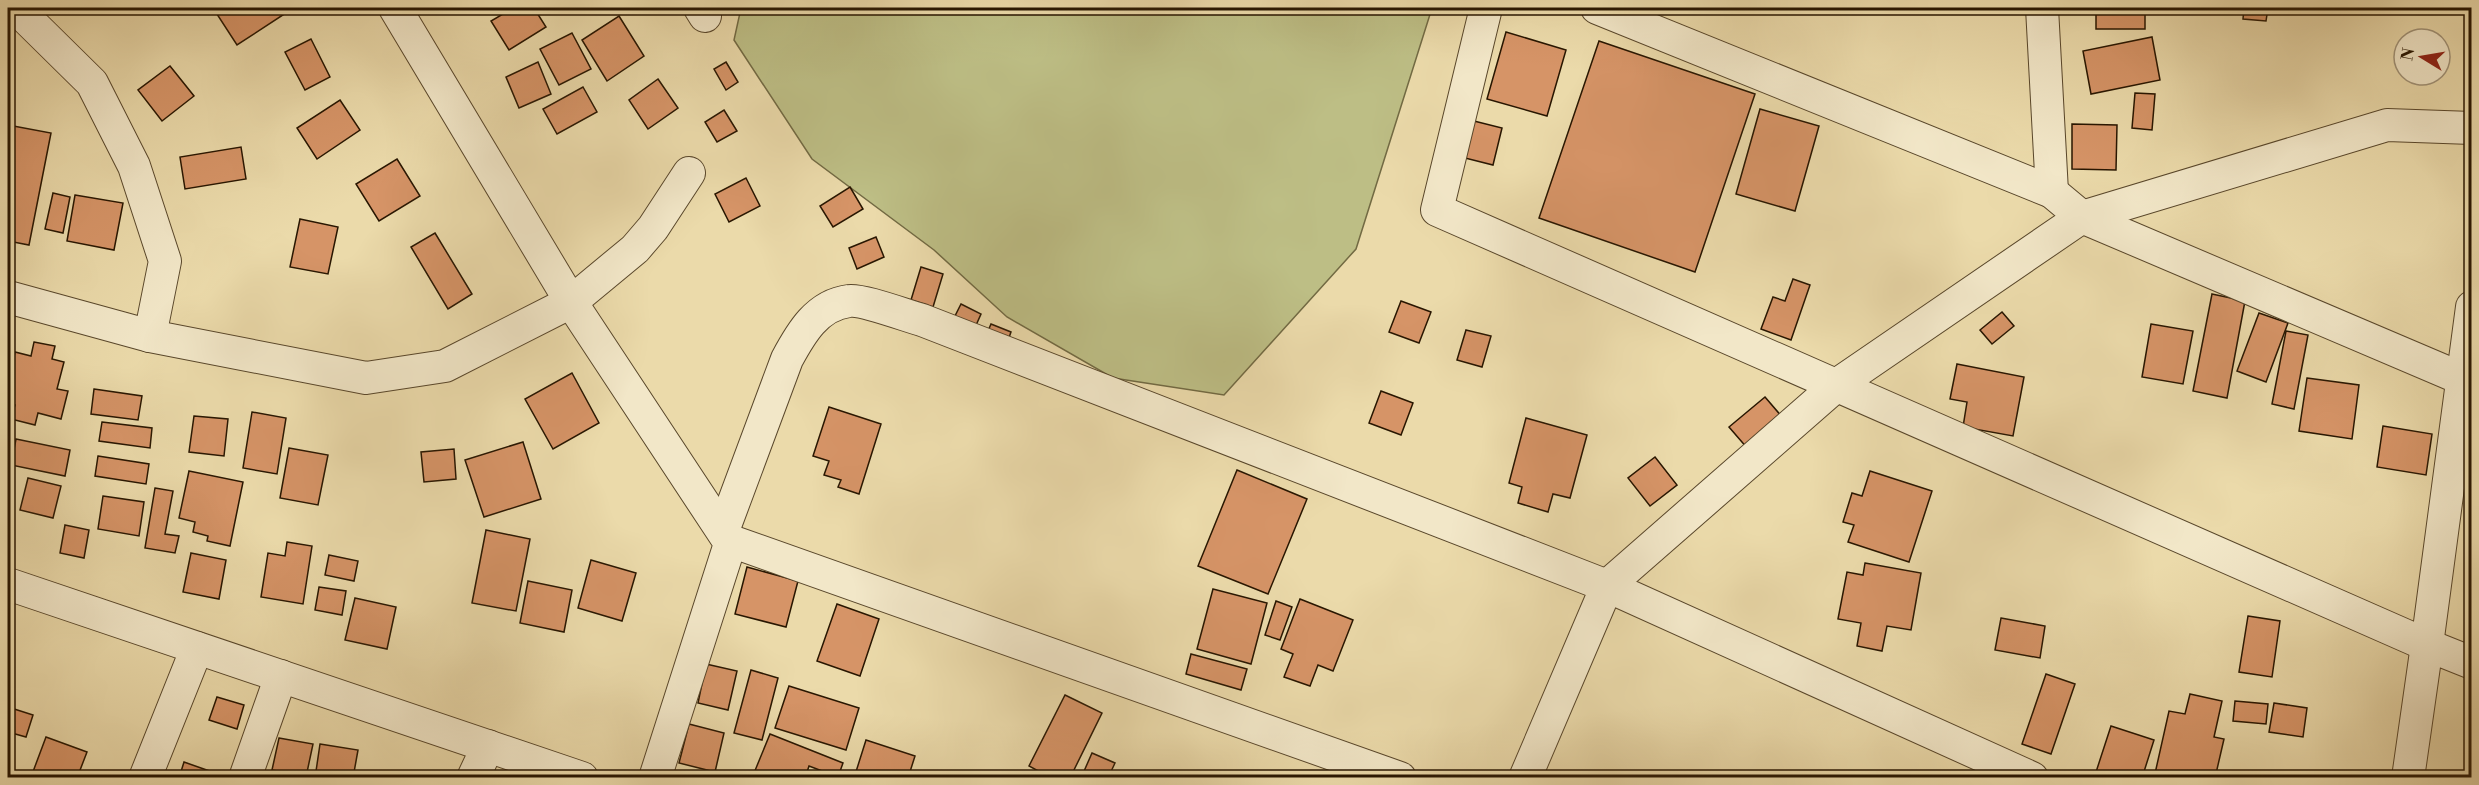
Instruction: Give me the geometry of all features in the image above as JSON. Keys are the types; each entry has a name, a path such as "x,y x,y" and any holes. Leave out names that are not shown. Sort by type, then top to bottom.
{"street":[{"path":"8,8 22,14 92,82 134,166 165,261 150,336"},
{"path":"395,8 571,302 726,536 729,547 655,777"},
{"path":"1486,8 1437,210 2472,663"},
{"path":"1597,8 2052,192 2082,217 2466,381"},
{"path":"2042,8 2052,192"},
{"path":"1525,777 1607,585 1838,384 2082,217 2387,125 2472,128"},
{"path":"8,297 150,336 366,378 446,366 571,302 635,249 653,228 689,173"},
{"path":"726,536 787,359 801,332 823,309 851,300 922,320 1607,585 2032,777"},
{"path":"2408,777 2466,381 2472,307"},
{"path":"726,536 1400,777"},
{"path":"8,584 582,777"},
{"path":"145,777 197,648"},
{"path":"244,777 280,676"},
{"path":"473,777 488,746"}],"green space":[{"path":"741,8 1432,8 1356,249 1224,395 1113,378 1007,317 934,250 812,159 734,40"}],"building":[{"path":"213,8 287,8 289,11 237,45"},
{"path":"513,8 534,8 546,27 509,50 491,21"},
{"path":"2096,8 2145,8 2145,29 2096,29"},
{"path":"2244,8 2268,8 2266,21 2243,19"},
{"path":"619,16 644,56 607,81 582,40"},
{"path":"1506,32 1566,50 1547,116 1487,99"},
{"path":"572,33 591,69 559,85 540,49"},
{"path":"2152,37 2160,80 2091,94 2083,51"},
{"path":"311,39 330,77 305,90 285,52"},
{"path":"1599,41 1755,94 1695,272 1539,218"},
{"path":"538,62 551,94 519,108 506,77"},
{"path":"726,62 738,82 726,90 714,69"},
{"path":"170,66 194,96 162,121 138,90"},
{"path":"658,79 678,108 648,129 629,100"},
{"path":"583,87 597,112 557,134 543,109"},
{"path":"2135,93 2155,94 2152,130 2132,128"},
{"path":"340,100 360,130 317,159 297,128"},
{"path":"1760,109 1819,126 1795,211 1736,194"},
{"path":"724,110 737,131 717,142 705,122"},
{"path":"1470,120 1502,128 1493,165 1461,157"},
{"path":"2072,124 2117,125 2116,170 2072,169"},
{"path":"8,125 51,133 29,245 8,241"},
{"path":"241,147 246,179 185,189 180,157"},
{"path":"397,159 420,196 379,221 356,184"},
{"path":"746,178 760,206 729,222 715,194"},
{"path":"850,187 863,209 833,227 820,206"},
{"path":"53,193 70,197 63,233 45,229"},
{"path":"75,195 123,203 114,250 67,241"},
{"path":"300,219 338,227 328,274 290,267"},
{"path":"435,233 472,294 448,309 411,247"},
{"path":"876,237 884,257 857,269 849,248"},
{"path":"921,267 943,274 933,307 911,300"},
{"path":"1793,279 1810,285 1791,340 1761,329 1773,297 1785,301"},
{"path":"2212,294 2245,301 2227,398 2193,391"},
{"path":"1401,301 1431,312 1419,343 1389,332"},
{"path":"961,304 981,314 973,332 952,322"},
{"path":"2002,312 2014,326 1992,344 1980,330"},
{"path":"2259,313 2288,323 2266,382 2237,371"},
{"path":"991,324 1011,332 1006,346 985,338"},
{"path":"2151,324 2193,331 2183,384 2142,377"},
{"path":"1466,330 1491,336 1482,367 1457,360"},
{"path":"2286,331 2308,335 2294,409 2272,404"},
{"path":"34,342 55,346 52,359 64,362 57,389 68,391 61,419 38,413 35,425 11,419 15,405 8,403 8,384 15,352 31,356"},
{"path":"1957,364 2024,377 2013,436 1963,427 1967,402 1950,399"},
{"path":"572,373 599,423 553,449 525,399"},
{"path":"2307,378 2359,385 2352,439 2299,431"},
{"path":"94,389 142,396 138,420 91,414"},
{"path":"1381,391 1413,403 1401,435 1369,423"},
{"path":"1765,397 1783,418 1748,449 1729,427"},
{"path":"829,407 881,424 859,494 838,487 841,480 824,475 829,461 813,456"},
{"path":"252,412 286,418 277,474 243,468"},
{"path":"194,416 228,419 224,456 189,452"},
{"path":"1526,418 1587,435 1570,498 1553,494 1548,512 1518,503 1522,487 1509,483"},
{"path":"102,422 152,428 150,448 99,441"},
{"path":"2383,426 2432,434 2426,475 2377,467"},
{"path":"16,439 70,450 65,476 11,465"},
{"path":"523,442 541,499 484,517 465,460"},
{"path":"289,448 328,455 318,505 280,498"},
{"path":"454,449 456,479 424,482 421,452"},
{"path":"98,456 149,464 146,484 95,476"},
{"path":"1655,457 1677,485 1650,506 1628,478"},
{"path":"1237,470 1307,499 1268,594 1198,566"},
{"path":"189,471 243,482 230,546 207,541 208,536 193,532 195,522 179,518"},
{"path":"1870,471 1932,491 1909,562 1848,542 1854,525 1843,522 1852,493 1862,496"},
{"path":"28,478 61,486 53,518 20,510"},
{"path":"155,488 173,491 165,534 179,536 175,553 145,548"},
{"path":"103,496 144,502 139,536 98,529"},
{"path":"65,525 89,530 84,558 60,553"},
{"path":"486,530 530,539 516,611 472,603"},
{"path":"287,542 312,546 303,604 261,597 268,553 285,556"},
{"path":"191,553 226,560 219,599 183,592"},
{"path":"329,555 358,561 354,581 325,575"},
{"path":"591,560 636,573 622,621 578,608"},
{"path":"1865,563 1921,573 1911,630 1887,626 1882,651 1857,646 1861,623 1838,619 1847,572 1863,575"},
{"path":"747,567 798,581 786,627 735,614"},
{"path":"528,581 572,590 564,632 520,623"},
{"path":"319,587 346,591 342,615 315,610"},
{"path":"1213,589 1267,603 1251,664 1197,649"},
{"path":"355,598 396,607 387,649 345,640"},
{"path":"1300,599 1353,620 1333,671 1318,665 1310,686 1284,677 1293,654 1281,649"},
{"path":"1276,601 1292,607 1280,640 1265,635"},
{"path":"837,604 879,619 860,676 817,661"},
{"path":"2248,616 2280,621 2272,677 2239,672"},
{"path":"2001,618 2045,626 2040,658 1995,650"},
{"path":"1191,654 1247,669 1241,690 1186,674"},
{"path":"706,664 737,671 728,710 698,703"},
{"path":"751,670 778,678 762,740 734,733"},
{"path":"2046,674 2075,684 2051,754 2022,744"},
{"path":"789,686 859,708 846,750 775,728"},
{"path":"2190,694 2222,701 2214,737 2224,739 2215,778 2154,778 2169,711 2185,714"},
{"path":"1065,695 1102,713 1070,778 1051,778 1029,766"},
{"path":"217,697 244,705 237,729 209,720"},
{"path":"2235,701 2268,704 2266,724 2233,721"},
{"path":"2274,703 2307,708 2303,737 2269,732"},
{"path":"8,707 33,715 26,737 8,732"},
{"path":"689,724 724,733 715,772 679,763"},
{"path":"2111,726 2154,740 2142,778 2112,778 2096,772"},
{"path":"770,734 843,763 838,777 809,766 805,778 765,778 754,773"},
{"path":"46,737 87,752 77,778 31,777"},
{"path":"279,738 313,744 306,777 272,770"},
{"path":"866,740 915,756 908,778 854,778"},
{"path":"320,744 358,750 353,778 315,778"},
{"path":"1092,753 1115,763 1108,778 1081,778"},
{"path":"184,762 218,774 216,778 179,778"}]}
